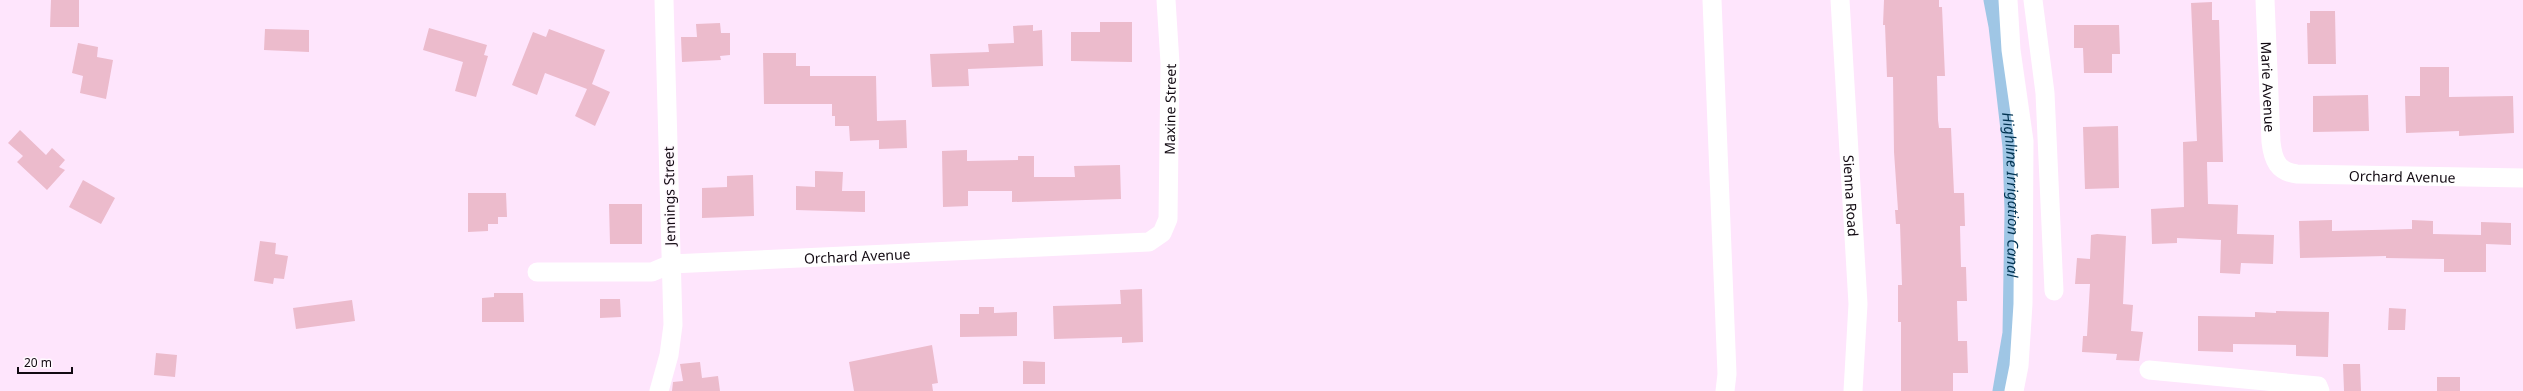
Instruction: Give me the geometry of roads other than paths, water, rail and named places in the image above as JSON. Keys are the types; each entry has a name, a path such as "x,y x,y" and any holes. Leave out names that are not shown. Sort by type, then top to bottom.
{"street":[{"name":"Jennings Street","path":"660,391 669,355 673,325 664,0"},
{"name":"Maxine Street","path":"1166,0 1170,63 1168,219"},
{"path":"1712,0 1727,374 1725,391"},
{"name":"Sienna Road","path":"1840,0 1858,304 1853,391"},
{"path":"2008,0 2011,50 2024,141 2023,304 2019,366 2014,391"},
{"path":"2033,0 2045,93 2054,291"},
{"name":"Marie Avenue","path":"2265,0 2271,142 2274,160 2282,170"},
{"name":"Orchard Avenue","path":"2282,170 2297,174 2523,178"},
{"name":"Orchard Avenue","path":"537,272 652,272 671,264 1145,243 1159,236 1168,219"},
{"path":"2148,370 2318,386 2320,391"}],"waterway":[{"name":"Highline Irrigation Canal","path":"1993,0 1998,26 2012,147 2014,211 2012,333 2002,391"}]}
